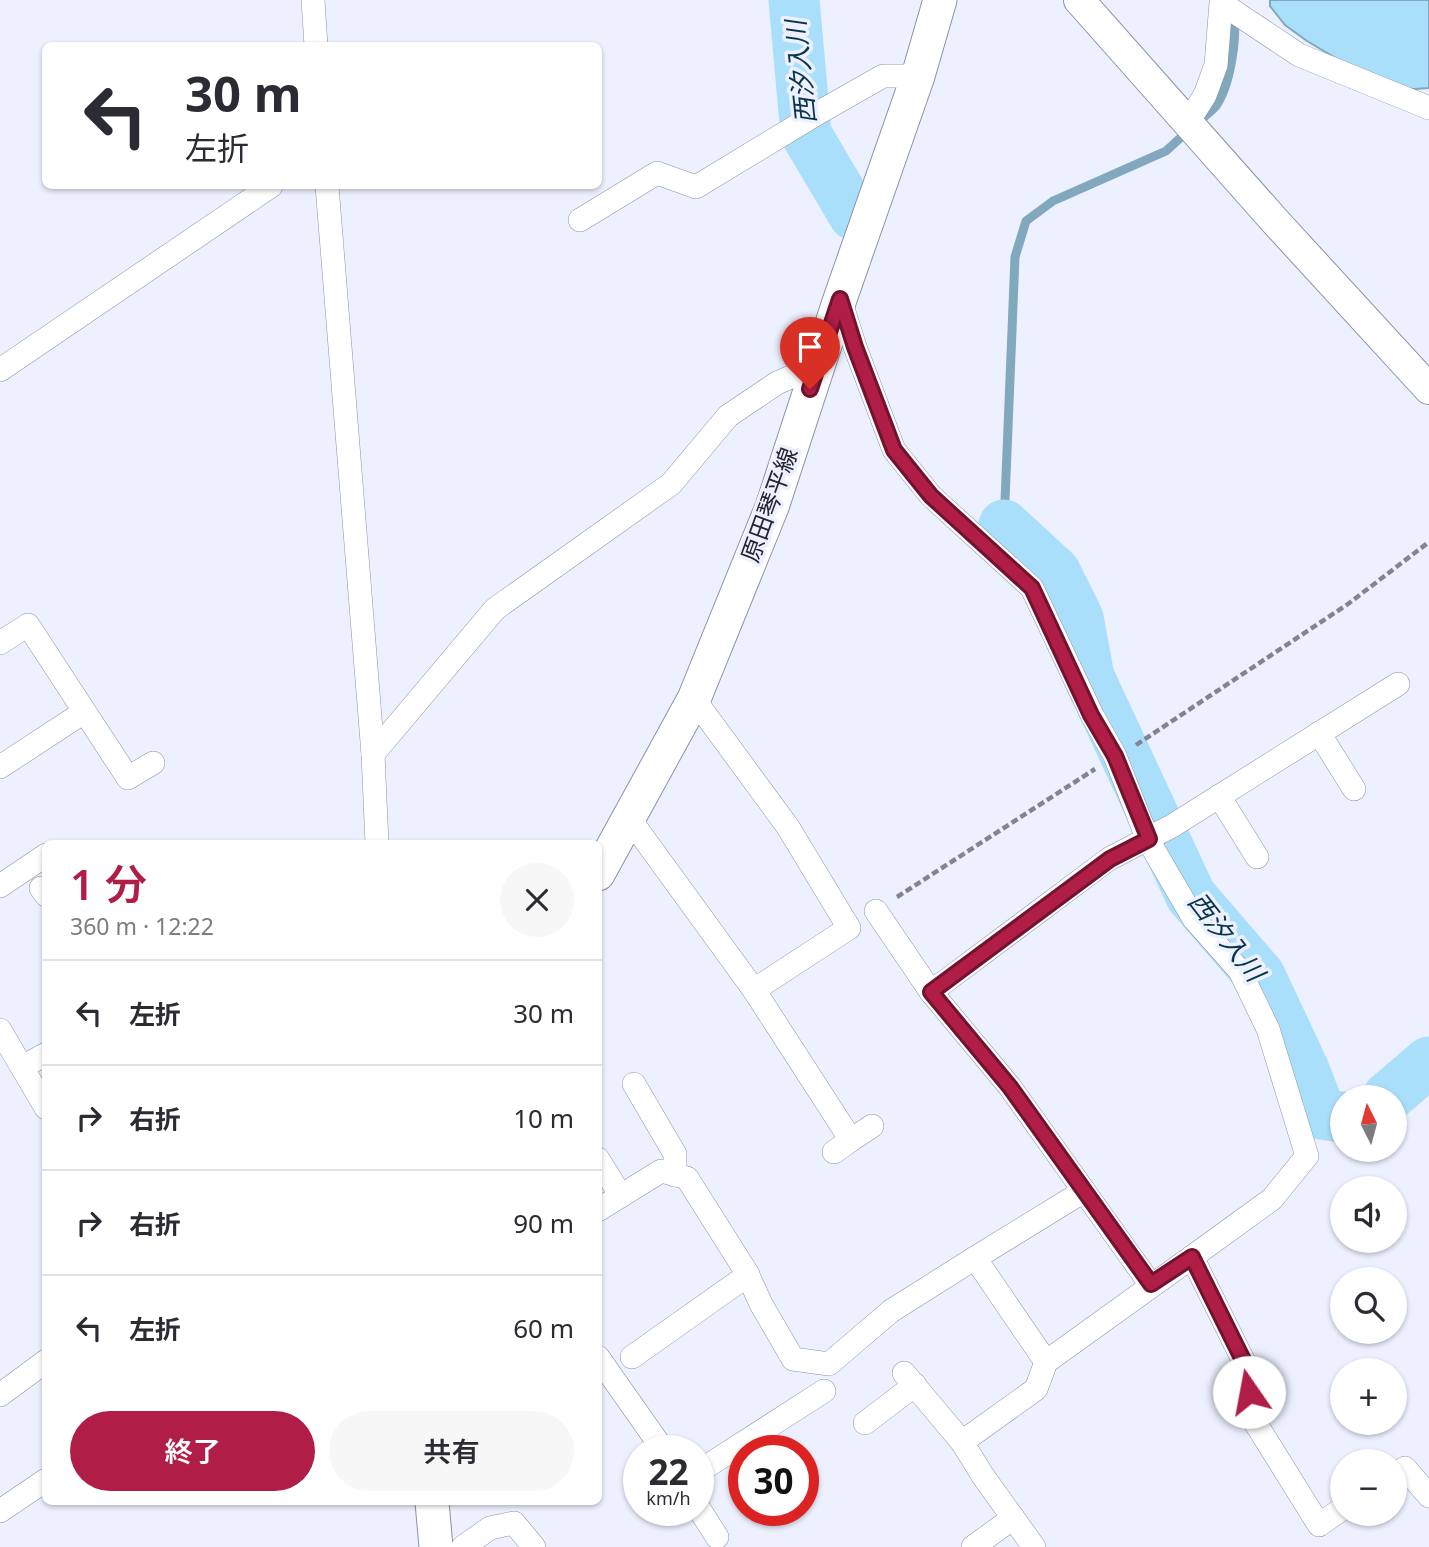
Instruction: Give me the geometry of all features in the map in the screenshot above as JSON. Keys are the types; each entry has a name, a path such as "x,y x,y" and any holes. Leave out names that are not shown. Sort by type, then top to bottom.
{"main road":[{"name":"原田琴平線","path":"602,867 694,699 772,507 840,299 918,76 940,0"},
{"path":"432,1505 436,1547"}],"street":[{"path":"313,0 316,42"},
{"path":"1079,0 1274,220 1429,389"},
{"path":"1197,132 1205,95 1216,65 1222,3 1299,55 1429,108"},
{"path":"580,220 657,173 696,187 883,76 918,76"},
{"path":"0,369 267,189"},
{"path":"327,189 373,754 377,840"},
{"path":"840,299 894,450 931,496 1032,588 1091,715 1124,751 1149,839 1194,919 1240,971 1268,1029 1307,1156 1272,1199 1046,1362 1037,1389 962,1442"},
{"path":"373,754 495,609 671,484 728,416 777,383 818,365"},
{"path":"0,643 27,625 128,778 153,763"},
{"path":"931,992 1110,859 1149,839 1398,684"},
{"path":"694,699 788,827 849,928 754,990"},
{"path":"0,767 85,712"},
{"path":"1319,733 1354,789"},
{"path":"1219,796 1257,857"},
{"path":"629,818 754,990 843,1146 872,1126"},
{"path":"0,886 42,858"},
{"path":"876,911 931,992 1010,1087 1151,1284"},
{"path":"0,1030 42,1101"},
{"path":"22,1067 42,1056"},
{"path":"634,1084 675,1154 675,1175"},
{"path":"602,1165 621,1196"},
{"path":"602,1208 661,1171 687,1178 748,1275 761,1304 793,1359 829,1364 891,1311 1084,1191"},
{"path":"1192,1257 1246,1366 1253,1419 1319,1525 1330,1517"},
{"path":"975,1258 1046,1362"},
{"path":"632,1357 748,1275"},
{"path":"602,1363 653,1435"},
{"path":"0,1395 42,1364"},
{"path":"866,1423 909,1379 962,1442 1034,1547"},
{"path":"714,1462 824,1391"},
{"path":"1407,1470 1429,1496"},
{"path":"0,1511 42,1482"},
{"path":"973,1547 1013,1518"},
{"path":"463,1547 491,1528 514,1523 534,1547"},
{"path":"710,1526 717,1538"}],"path":[{"path":"876,911 1348,604 1429,542"}],"water":[{"path":"1270,0 1429,0 1429,88 1401,90 1366,76 1285,25 1270,6"}],"waterway":[{"name":"西汐入川","path":"794,0 806,134 854,215"},
{"path":"1199,121 1216,106 1225,87 1233,50 1234,16"},
{"path":"1004,525 1015,257 1026,221 1053,201 1166,151 1189,130"},
{"name":"西汐入川","path":"1004,525 1055,572 1078,618 1089,677 1191,896 1260,976 1304,1070 1321,1114 1330,1115"},
{"name":"西汐入川","path":"1402,1085 1429,1062"}],"route":[{"path":"810,389 840,299 894,450 931,496 1032,588 1091,715 1115,756 1149,839 1110,859 931,992 1010,1087 1151,1284 1192,1257 1246,1366 1249,1392"}]}
